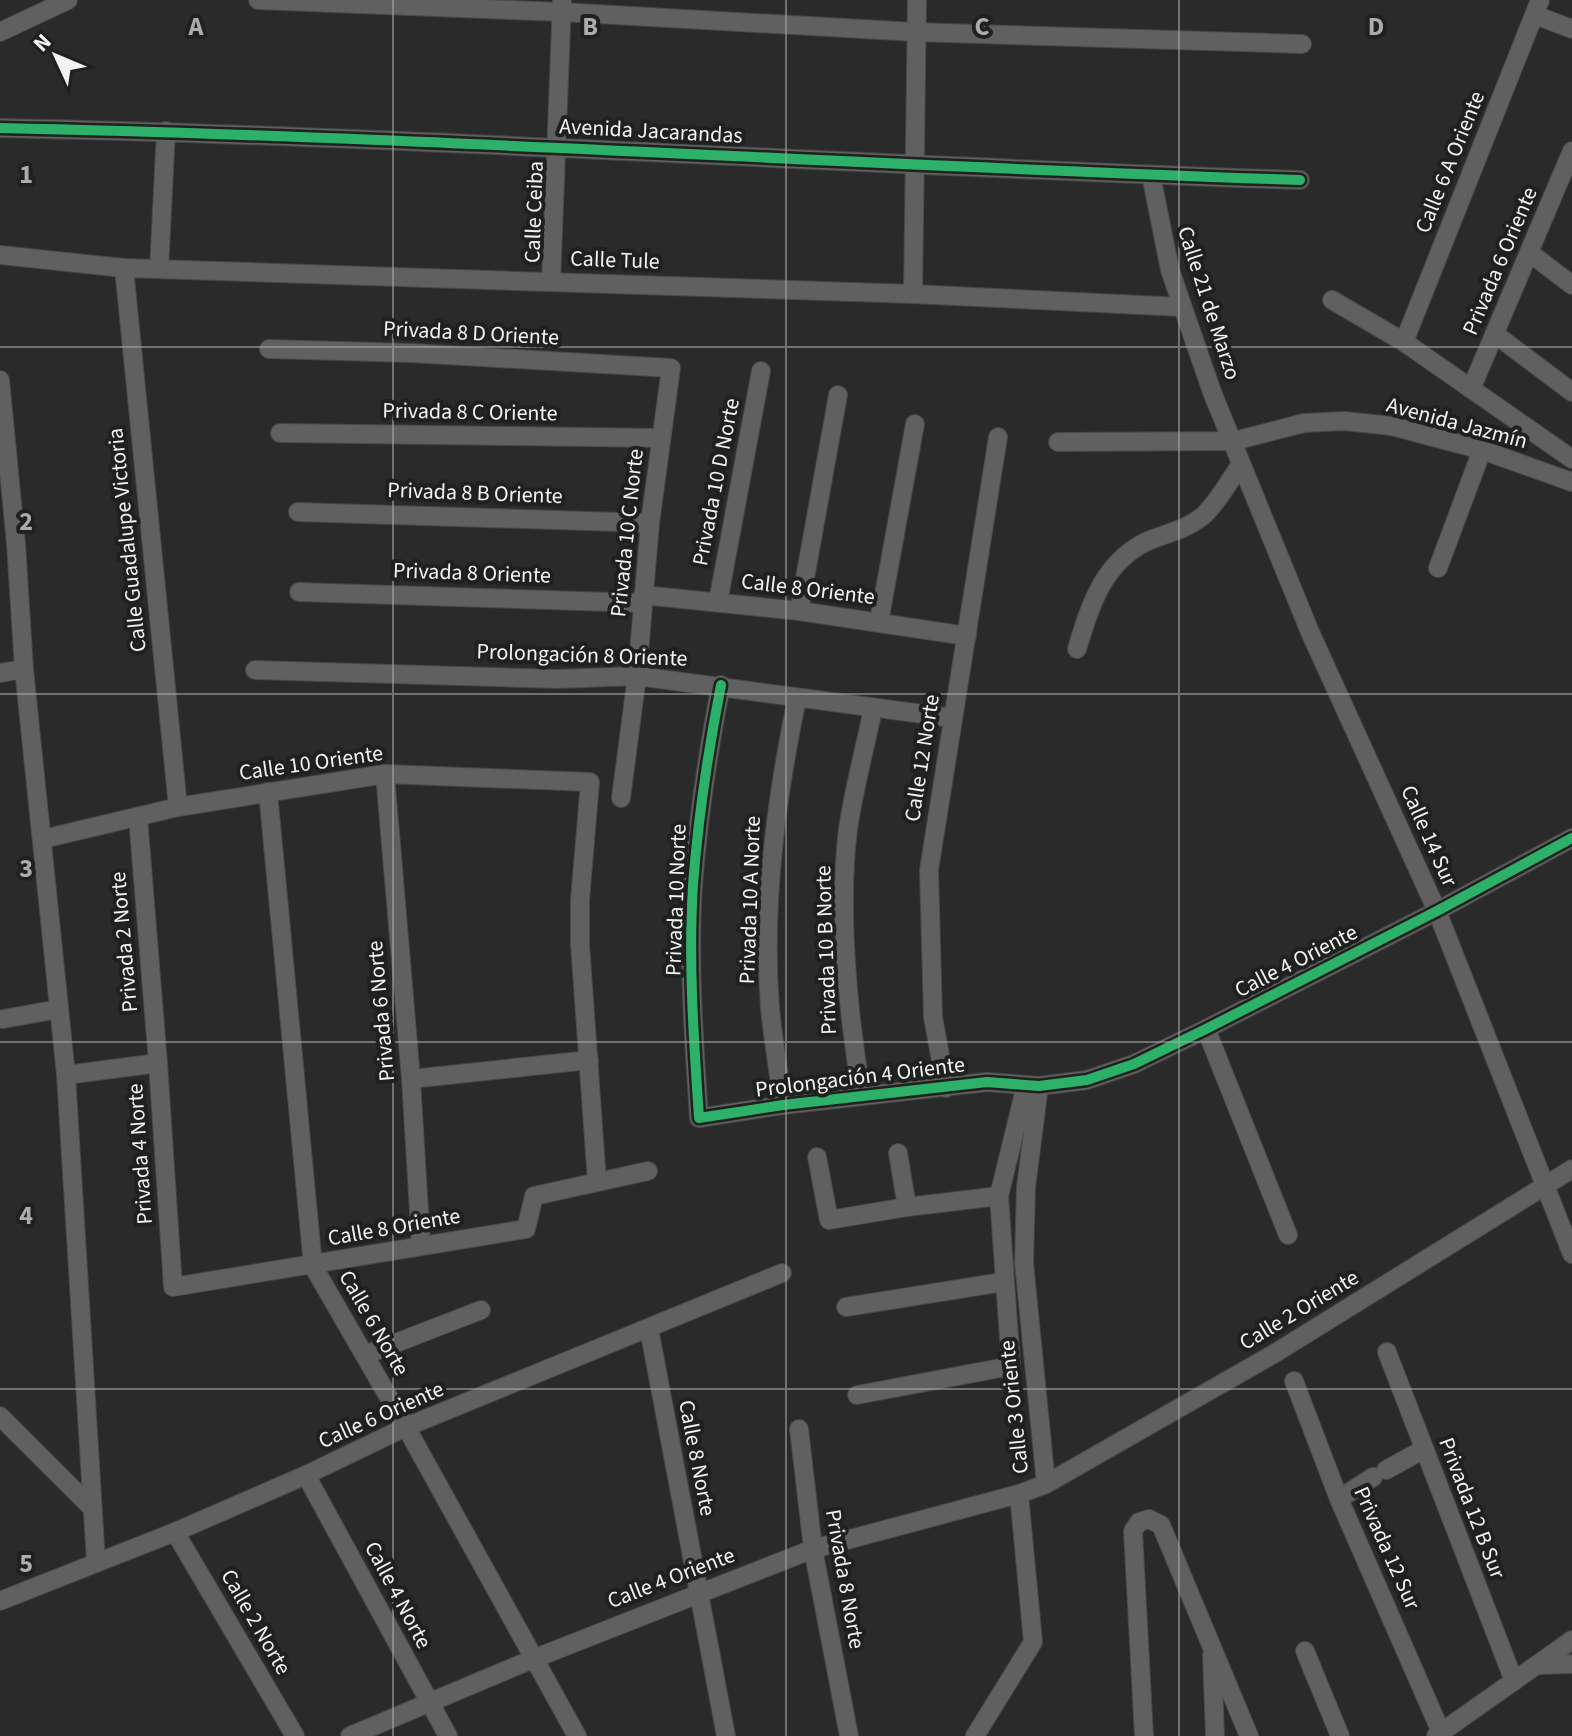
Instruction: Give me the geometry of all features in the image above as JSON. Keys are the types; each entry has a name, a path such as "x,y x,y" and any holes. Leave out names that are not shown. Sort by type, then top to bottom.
{"street":[{"path":"0,32 30,8 68,0"},
{"path":"258,0 562,6 915,32 1302,44"},
{"path":"913,294 917,0"},
{"name":"Calle Ceiba","path":"551,282 562,6"},
{"path":"1538,7 1572,29"},
{"name":"Calle 6 A Oriente","path":"1404,342 1538,7"},
{"name":"Avenida Jacarandas","path":"0,128 557,146 916,165 1300,180"},
{"path":"159,269 166,131"},
{"name":"Privada 6 Oriente","path":"1471,389 1530,253 1567,180 1572,151"},
{"name":"Calle 21 de Marzo","path":"1151,175 1161,235 1182,307 1202,366 1234,441"},
{"path":"1530,253 1572,285"},
{"name":"Calle Tule","path":"0,255 124,268 913,294 1182,307"},
{"name":"Calle Guadalupe Victoria","path":"124,268 178,807"},
{"path":"1332,300 1404,342 1572,459"},
{"path":"1496,335 1572,392"},
{"name":"Privada 8 D Oriente","path":"269,349 411,353 671,368"},
{"name":"Privada 10 C Norte","path":"621,798 637,676 650,523 671,368"},
{"name":"Privada 10 D Norte","path":"718,602 761,371"},
{"path":"0,380 8,546 43,839 66,1075 96,1562"},
{"path":"799,611 838,395"},
{"name":"Avenida Jazmín","path":"1058,442 1234,441 1304,423 1344,421 1392,426 1482,450 1572,482"},
{"path":"879,622 915,424"},
{"name":"Privada 8 C Oriente","path":"280,433 661,438"},
{"name":"Calle 12 Norte","path":"946,1088 933,1017 929,870 998,437"},
{"name":"Calle 14 Sur","path":"1234,441 1310,632 1437,911 1572,1254"},
{"path":"1438,568 1482,450"},
{"path":"1077,649 1091,602 1113,565 1145,542 1189,525 1206,513 1241,464"},
{"name":"Privada 8 B Oriente","path":"298,512 650,523"},
{"name":"Privada 8 Oriente","path":"299,592 643,599"},
{"name":"Calle 8 Oriente","path":"643,599 718,602 799,611 967,636"},
{"path":"0,673 24,669"},
{"name":"Prolongación 8 Oriente","path":"255,670 558,679 637,676 953,718"},
{"name":"Privada 10 Norte","path":"699,1118 692,1012 693,888 702,794 721,685"},
{"name":"Privada 10 A Norte","path":"783,1105 770,1009 771,865 778,803 797,698"},
{"name":"Privada 10 B Norte","path":"862,1096 852,1043 844,908 848,829 873,709"},
{"name":"Calle 10 Oriente","path":"43,839 178,807 385,774 590,782 580,900 580,944 589,1060"},
{"name":"Privada 6 Norte","path":"385,774 411,1079 421,1245"},
{"name":"Calle 6 Norte","path":"268,792 313,1266 577,1736"},
{"name":"Privada 2 Norte","path":"138,817 158,1063"},
{"name":"Calle 4 Oriente","path":"1033,1086 1087,1080 1134,1064 1437,911 1572,838"},
{"path":"3,1019 59,1009"},
{"path":"1206,1029 1288,1235"},
{"path":"411,1079 589,1060 597,1182"},
{"name":"Privada 4 Norte","path":"66,1075 158,1063 173,1287"},
{"name":"Prolongación 4 Oriente","path":"699,1118 783,1105 987,1082 1033,1086"},
{"path":"857,1395 1011,1366 999,1196 1033,1086"},
{"name":"Calle 3 Oriente","path":"975,1736 1033,1642 1019,1494 1046,1484 1024,1263 1033,1086"},
{"path":"898,1153 907,1207"},
{"path":"817,1157 829,1220 999,1196"},
{"name":"Calle 2 Oriente","path":"1046,1484 1272,1355 1572,1169"},
{"name":"Calle 8 Oriente","path":"173,1287 526,1229 534,1196 648,1171"},
{"name":"Calle 6 Oriente","path":"0,1601 175,1532 406,1427 782,1273"},
{"path":"846,1307 1003,1282"},
{"path":"365,1355 481,1310"},
{"name":"Calle 8 Norte","path":"649,1329 726,1736"},
{"name":"Privada 12 B Sur","path":"1387,1352 1514,1681"},
{"name":"Privada 12 Sur","path":"1294,1381 1339,1499 1439,1734"},
{"path":"0,1416 91,1507"},
{"name":"Privada 8 Norte","path":"799,1429 813,1549 849,1736"},
{"path":"1339,1499 1424,1449"},
{"name":"Calle 4 Norte","path":"306,1475 448,1736"},
{"name":"Calle 4 Oriente","path":"350,1736 533,1659 813,1549 1019,1494"},
{"path":"1144,1736 1133,1531 1139,1522 1153,1520 1161,1525 1249,1736"},
{"name":"Calle 2 Norte","path":"175,1532 295,1736"},
{"path":"1439,1734 1572,1640"},
{"path":"1211,1641 1215,1736"},
{"path":"1305,1651 1340,1736"},
{"path":"1538,1665 1572,1664"}],"cycle path":[{"path":"0,128 325,138 1300,180"},
{"path":"721,685 704,785 693,885 691,973 699,1118 783,1105 987,1082 1039,1086 1087,1080 1134,1064 1206,1029 1572,838"}]}
